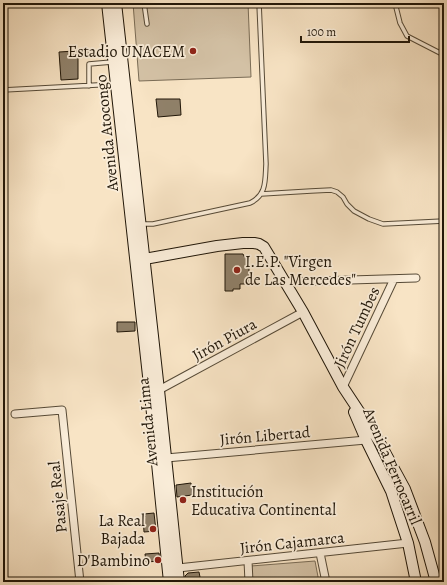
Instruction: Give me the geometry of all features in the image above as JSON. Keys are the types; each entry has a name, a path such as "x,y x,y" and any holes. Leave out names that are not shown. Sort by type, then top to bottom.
{"main road":[{"name":"Avenida Atocongo","path":"106,3 118,62"},
{"name":"Avenida Atocongo","path":"116,3 118,62 139,260"},
{"name":"Avenida Ferrocarril","path":"139,260 217,246 243,243 254,243 264,247 303,312 343,386 380,443 405,489 425,542 436,582"},
{"name":"Avenida Lima","path":"139,260 159,390 179,582"},
{"name":"Avenida Lima","path":"139,260 150,402 169,582"},
{"name":"Avenida Ferrocarril","path":"343,386 366,440 391,491 408,543 416,582"}],"street":[{"path":"285,282 416,278"},
{"name":"Jirón Tumbes","path":"343,386 394,279"},
{"name":"Jirón Piura","path":"159,390 303,312"},
{"name":"Pasaje Real","path":"15,414 62,410 80,582"},
{"name":"Jirón Libertad","path":"166,458 366,440"},
{"name":"Jirón Cajamarca","path":"178,568 408,543"},
{"path":"320,553 326,582"},
{"path":"248,561 249,582"}],"lane":[{"path":"144,3 147,24"},
{"path":"135,223 153,224 250,203 256,201 265,187 266,164 259,3"},
{"path":"395,3 400,23 407,36 444,55"},
{"path":"89,86 88,64 118,62"},
{"path":"3,90 120,84"},
{"path":"261,194 331,190 337,192 343,197 354,211 383,224 444,221"}],"shaded area":[{"name":"Estadio UNACEM","path":"133,3 248,3 251,77 139,81"},
{"path":"315,561 319,582 252,582 251,566"}],"building":[{"path":"91,50 92,56 78,56 78,79 61,80 59,52"},
{"path":"156,99 180,99 181,115 158,117"},
{"name":"I.E.P. \"Virgen de Las Mercedes\"","path":"225,254 243,254 245,258 249,258 249,284 240,284 240,289 225,291"},
{"path":"117,322 135,322 135,331 117,332"},
{"path":"191,483 192,495 177,497 176,485"},
{"path":"154,513 156,531 144,532 144,514"},
{"path":"159,553 160,561 146,562 145,554"},
{"path":"199,572 201,582 186,582 185,576 188,573"}],"place":[{"name":"Estadio UNACEM","path":"193,51"},
{"name":"I.E.P. \"Virgen de Las Mercedes\"","path":"237,270"},
{"name":"Institución Educativa Continental","path":"183,500"},
{"name":"La Real Bajada","path":"153,529"},
{"name":"D'Bambino","path":"158,560"}]}
